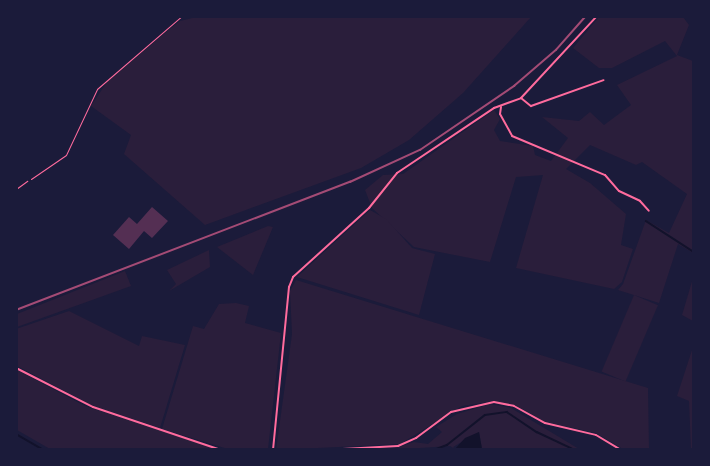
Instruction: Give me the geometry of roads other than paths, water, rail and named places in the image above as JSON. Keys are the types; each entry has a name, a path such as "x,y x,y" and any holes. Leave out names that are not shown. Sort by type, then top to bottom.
{"street":[{"path":"273,450 289,287 294,277 369,208 397,172 501,107 522,98 597,16"},
{"path":"522,98 531,106 604,80"},
{"path":"501,107 500,114 512,136 605,175 619,190 640,201 649,211"},
{"path":"16,368 93,407 221,450"},
{"path":"324,450 398,446 416,438 451,412 494,402 514,406 545,423 596,435 621,450"}],"lane":[{"path":"31,179 66,155 97,89 182,16"}],"waterway":[{"path":"646,221 694,252"},
{"path":"434,450 447,445 485,415 507,412 537,432 575,450"},
{"path":"16,434 44,450"}],"railway":[{"path":"16,310 350,182 420,150 514,86 556,50 586,16"}]}
